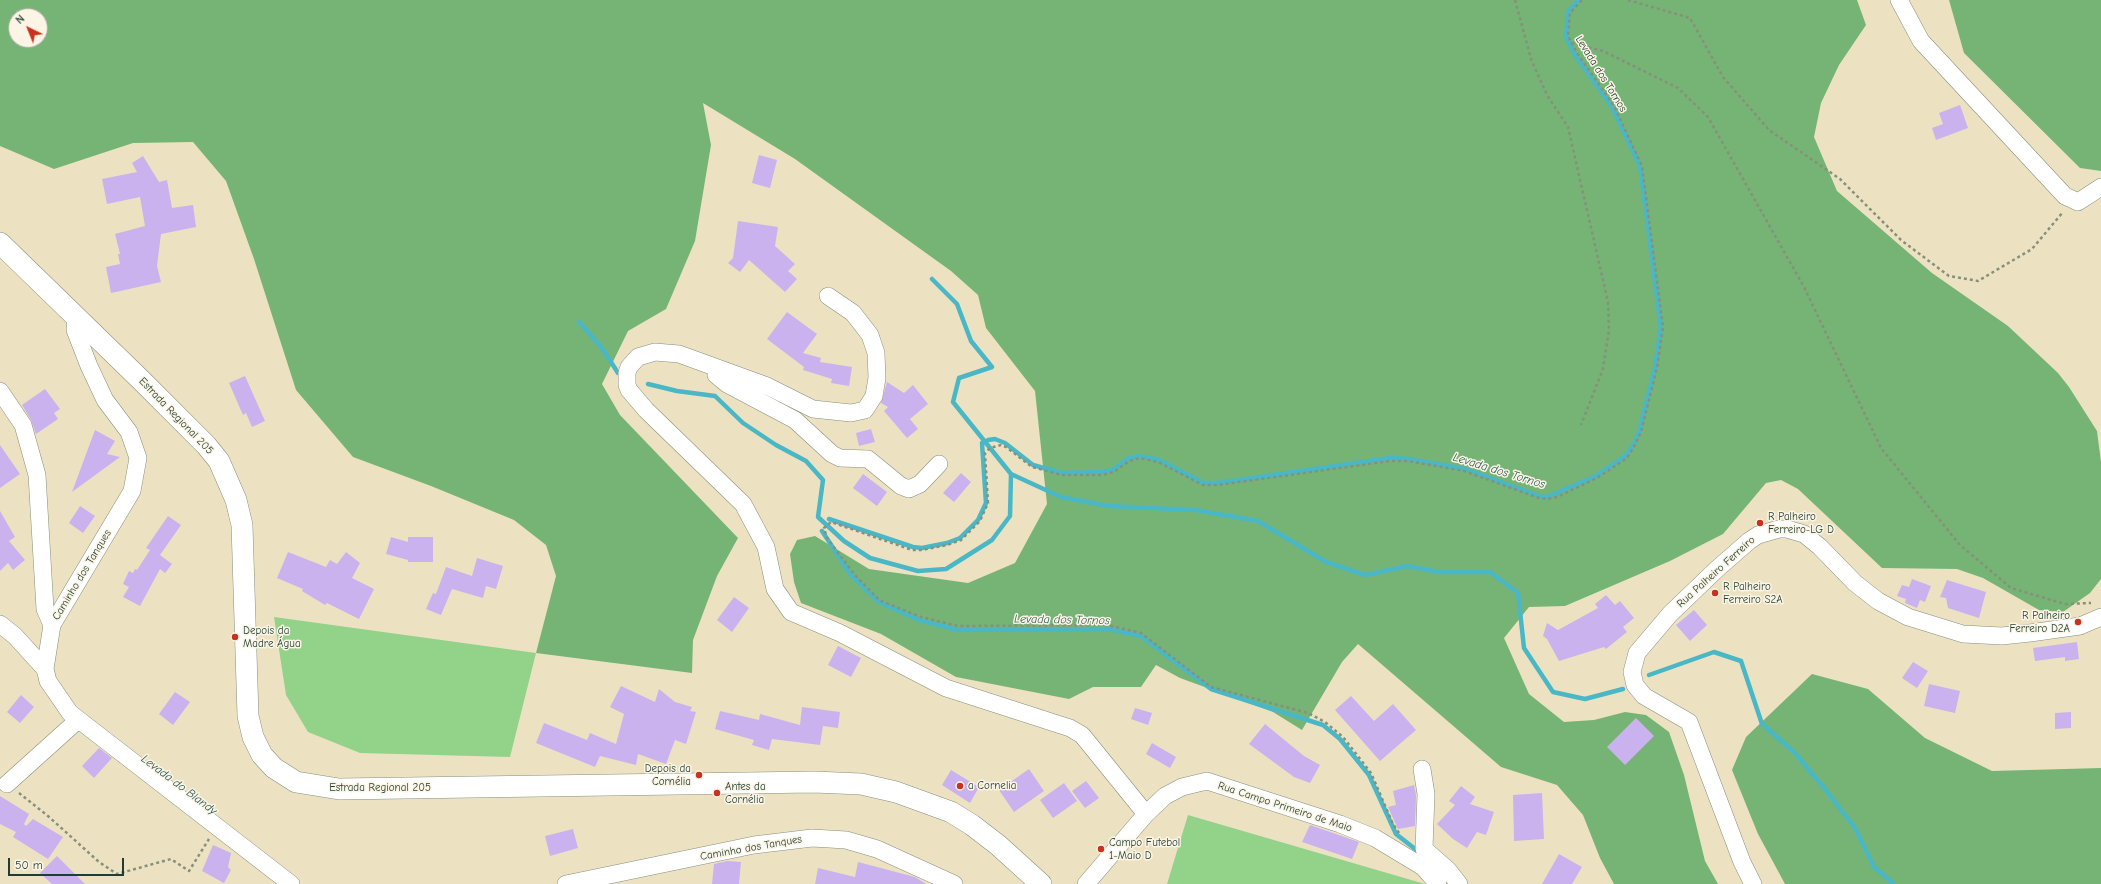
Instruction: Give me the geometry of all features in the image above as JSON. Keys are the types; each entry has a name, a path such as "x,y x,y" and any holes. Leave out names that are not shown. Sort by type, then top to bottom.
{"main road":[{"name":"Estrada Regional 205","path":"0,243 206,445 219,462 228,478 242,525 248,716 253,737 262,755 274,768 296,782 339,789 814,782 861,784 896,792 950,812 972,825 998,845 1041,884"}],"street":[{"path":"1899,0 1921,41 2065,196 2078,202 2101,187"},
{"path":"828,296 853,313 870,335 876,352 877,378 874,396 865,410 851,413 813,409 767,386 679,354 655,352 638,357 629,367 627,385 634,398 743,504 766,547 775,589 791,612 840,633 946,688 1070,728 1082,735 1146,814"},
{"name":"Caminho dos Tanques","path":"45,669 52,625 132,491 138,458 129,432 106,400 90,366 75,330 76,317"},
{"path":"707,365 727,384 795,420 832,454 840,458 868,459 901,486 909,489 920,484 939,464"},
{"path":"0,391 23,425 37,475 45,609 52,625"},
{"name":"Rua Palheiro Ferreiro","path":"1753,884 1742,862 1689,722 1644,696 1635,685 1632,672 1637,653 1670,614 1716,569 1749,541 1758,535 1779,529 1788,529 1804,534 1820,547 1856,583 1878,601 1908,617 1963,634 2002,636 2080,626 2097,610"},
{"path":"0,624 15,636 45,669 48,681 70,713 291,884"},
{"path":"7,784 78,720"},
{"path":"1422,769 1426,794 1424,849 1448,870 1459,884"},
{"name":"Rua Campo Primeiro de Maio","path":"1088,883 1146,814 1165,796 1182,787 1207,781 1340,824 1374,838 1423,867 1438,884"},
{"name":"Caminho dos Tanques","path":"566,884 754,845 812,838 846,840 876,849 954,884"}],"path":[{"path":"1515,0 1531,59 1547,95 1568,127 1608,302 1609,330 1603,369 1581,425"},
{"name":"Levada dos Tornos","path":"1424,849 1416,847 1399,833 1393,824 1371,774 1343,737 1325,722 1308,713 1211,687 1141,633 1107,626 958,626 921,617 879,600 854,574 828,538 824,528 831,522 912,550 947,546 961,540 980,522 988,503 985,453 990,448 1001,445 1006,447 1032,468 1062,475 1102,475 1114,472 1129,461 1140,458 1158,462 1204,485 1218,485 1390,461 1408,461 1464,471 1547,500 1557,497 1597,478 1627,458 1636,445 1641,432 1657,368 1663,327 1642,166 1614,106 1571,43 1568,36 1570,13 1582,0"},
{"path":"1628,0 1690,18 1723,77 1770,130 1840,179 1901,240 1949,276 1978,281 2032,249 2060,214 2078,202"},
{"path":"1571,43 1602,51 1678,88 1708,117 1804,287 1881,448 1960,545 2012,588 2066,604 2097,610"},
{"path":"7,784 48,816 99,862 117,874 171,859 189,871 216,827"}],"green space":[{"path":"0,0 1857,0 1866,25 1839,65 1821,103 1814,137 1837,191 1932,273 2008,326 2058,373 2069,387 2097,431 2101,462 2101,579 2090,593 2063,612 2039,610 1983,578 1957,569 1882,568 1798,489 1781,480 1766,483 1723,534 1670,561 1565,606 1529,607 1504,638 1529,694 1564,722 1594,720 1625,712 1646,715 1669,732 1684,775 1705,861 1718,884 1614,884 1600,858 1583,815 1557,785 1501,767 1358,644 1342,662 1302,730 1273,712 1180,678 1156,665 1141,687 1093,687 1069,699 956,677 881,634 801,603 794,582 790,554 797,540 815,536 869,569 968,583 1015,563 1047,504 1035,391 986,328 978,295 951,271 795,159 703,103 711,145 695,241 666,309 628,331 602,384 620,415 738,538 717,576 693,640 692,673 536,653 556,576 546,545 514,520 431,486 353,457 296,390 254,259 226,181 193,142 133,143 54,169 0,146"},
{"path":"1949,0 2101,0 2101,171 2080,168 1964,53"},
{"path":"274,617 536,653 510,757 360,753 308,732 286,695"},
{"path":"1812,674 1868,689 1925,738 1992,771 2101,768 2101,884 1785,884 1758,834 1732,770 1746,737"},
{"path":"1188,815 1425,884 1167,884"}],"building":[{"path":"1960,105 1968,128 1936,140 1932,128 1943,124 1939,113"},
{"path":"759,155 777,160 770,188 752,183"},
{"path":"143,156 159,182 167,180 172,208 193,205 196,227 161,234 157,266 161,282 111,293 106,267 120,264 118,254 120,254 115,234 145,226 140,197 107,204 102,179 137,172 132,163"},
{"path":"738,221 778,227 775,246 795,264 788,271 797,279 785,292 749,260 740,272 728,263 733,258"},
{"path":"787,312 817,334 803,353 821,358 820,362 852,367 849,386 831,383 832,379 803,370 804,367 767,339"},
{"path":"245,376 265,421 252,427 246,413 243,415 229,383"},
{"path":"887,382 904,393 913,385 928,404 910,419 918,429 907,438 884,411 888,407 881,403"},
{"path":"45,389 60,409 54,413 58,419 36,434 31,420 22,405"},
{"path":"871,429 875,442 859,446 856,433"},
{"path":"95,430 115,441 107,454 120,457 72,492"},
{"path":"0,445 20,474 0,488"},
{"path":"961,473 971,482 954,502 943,493"},
{"path":"863,474 887,492 877,506 853,488"},
{"path":"80,506 95,516 83,533 69,523"},
{"path":"0,511 15,537 9,541 25,560 13,570 8,563 0,571"},
{"path":"168,516 181,525 160,555 172,564 165,573 160,569 140,606 123,597 129,587 123,584 129,571 133,573 135,569 137,570 150,550 146,548"},
{"path":"391,537 408,542 408,537 433,537 433,562 408,562 408,560 386,554"},
{"path":"288,552 326,567 330,560 337,564 346,552 360,563 352,578 374,589 359,619 327,603 325,605 302,591 303,589 277,578"},
{"path":"477,558 503,566 496,589 486,586 483,598 452,589 441,615 426,609 433,593 436,594 446,567 472,576"},
{"path":"1912,579 1931,586 1925,602 1920,600 1917,608 1905,603 1906,599 1897,596 1902,585 1909,587"},
{"path":"1947,580 1986,592 1979,618 1948,608 1946,598 1940,597"},
{"path":"1606,595 1615,605 1620,601 1634,618 1623,627 1627,632 1606,649 1604,647 1559,661 1547,639 1543,636 1547,623 1558,630 1598,608 1595,604"},
{"path":"734,597 749,608 732,632 717,620"},
{"path":"1694,610 1707,625 1690,641 1676,625"},
{"path":"2077,642 2079,659 2065,661 2065,657 2035,661 2033,648"},
{"path":"838,646 861,658 851,677 828,665"},
{"path":"1913,662 1928,671 1917,688 1902,678"},
{"path":"1929,684 1960,691 1955,713 1924,706"},
{"path":"621,686 655,702 659,689 675,702 692,707 690,711 696,712 686,744 675,740 666,764 638,754 636,765 600,756 595,767 536,743 544,723 587,740 590,733 616,744 624,714 610,707"},
{"path":"175,692 190,702 173,725 159,714"},
{"path":"21,695 34,707 20,723 7,712"},
{"path":"1351,696 1374,721 1393,704 1416,730 1380,761 1335,710"},
{"path":"802,707 840,712 838,728 823,726 820,745 772,739 769,750 752,745 754,740 715,729 720,711 759,720 760,714 800,725"},
{"path":"1135,708 1152,713 1148,725 1131,719"},
{"path":"2071,712 2071,728 2055,729 2055,713"},
{"path":"1636,718 1654,736 1625,765 1607,747"},
{"path":"1265,724 1304,756 1320,765 1310,783 1294,777 1249,744"},
{"path":"1152,743 1176,757 1170,768 1146,754"},
{"path":"99,748 112,758 94,778 82,766"},
{"path":"1029,769 1044,791 1014,812 999,790"},
{"name":"a Cornelia","path":"951,770 979,787 970,803 942,785"},
{"path":"1086,781 1099,798 1085,808 1072,791"},
{"path":"1064,783 1077,801 1053,818 1040,800"},
{"path":"1414,785 1416,795 1415,826 1398,829 1388,807 1396,805 1393,791"},
{"path":"1461,786 1475,797 1470,804 1494,812 1486,835 1477,832 1467,848 1453,839 1437,824 1455,805 1449,801"},
{"path":"1542,793 1544,839 1514,841 1513,795"},
{"path":"0,796 29,814 24,824 26,826 33,819 63,837 48,859 13,837 16,832 0,824"},
{"path":"1310,825 1359,842 1352,859 1302,842"},
{"path":"573,829 578,848 550,856 545,836"},
{"path":"213,845 231,853 228,867 231,870 224,883 202,871"},
{"path":"1559,854 1582,867 1572,884 1542,884"},
{"path":"57,856 85,884 52,884 40,873"},
{"path":"727,861 741,862 739,884 712,884 714,864"},
{"path":"858,862 915,877 926,884 815,884 818,868 855,877"}],"waterway":[{"name":"Levada dos Tornos","path":"988,440 995,439 1005,443 1033,465 1062,473 1101,472 1113,470 1127,459 1140,456 1159,460 1204,483 1218,483 1390,458 1408,459 1465,469 1539,496 1547,497 1596,476 1625,456 1634,444 1639,432 1655,368 1661,327 1640,166 1612,107 1575,55 1566,37 1568,12 1578,0"},
{"path":"932,279 957,304 971,341 992,367 959,378 953,402 1011,474 1061,497 1109,506 1195,510 1258,521 1326,562 1365,575 1407,566 1439,572 1490,572 1518,593 1524,648 1553,692 1585,699 1623,689"},
{"path":"579,322 602,348 618,373"},
{"path":"648,384 677,391 715,396 743,423 776,445 806,461 823,480 818,517 844,541 870,558 918,571 946,569 992,540 1010,516 1011,474"},
{"name":"Levada dos Tornos","path":"829,519 913,547 922,548 947,543 960,538 978,520 986,503 982,443"},
{"name":"Levada dos Tornos","path":"822,531 851,575 879,602 919,620 958,630 1108,629 1141,636 1211,689 1323,725 1340,739 1369,775 1396,834 1419,852"},
{"path":"1649,675 1714,652 1741,661 1762,724 1794,752 1825,789 1855,828 1874,867 1894,884"}],"place":[{"name":"R Palheiro Ferreiro-LG D","path":"1760,523"},
{"name":"R Palheiro Ferreiro S2A","path":"1715,593"},
{"name":"R Palheiro Ferreiro D2A","path":"2078,622"},
{"name":"Depois da Madre Água","path":"235,637"},
{"name":"Depois da Cornélia","path":"699,775"},
{"name":"a Cornelia","path":"960,786"},
{"name":"Antes da Cornélia","path":"717,793"},
{"name":"Campo Futebol 1-Maio D","path":"1101,849"}],"water label":[{"name":"Levada do Blandy","path":"179,785"}]}
